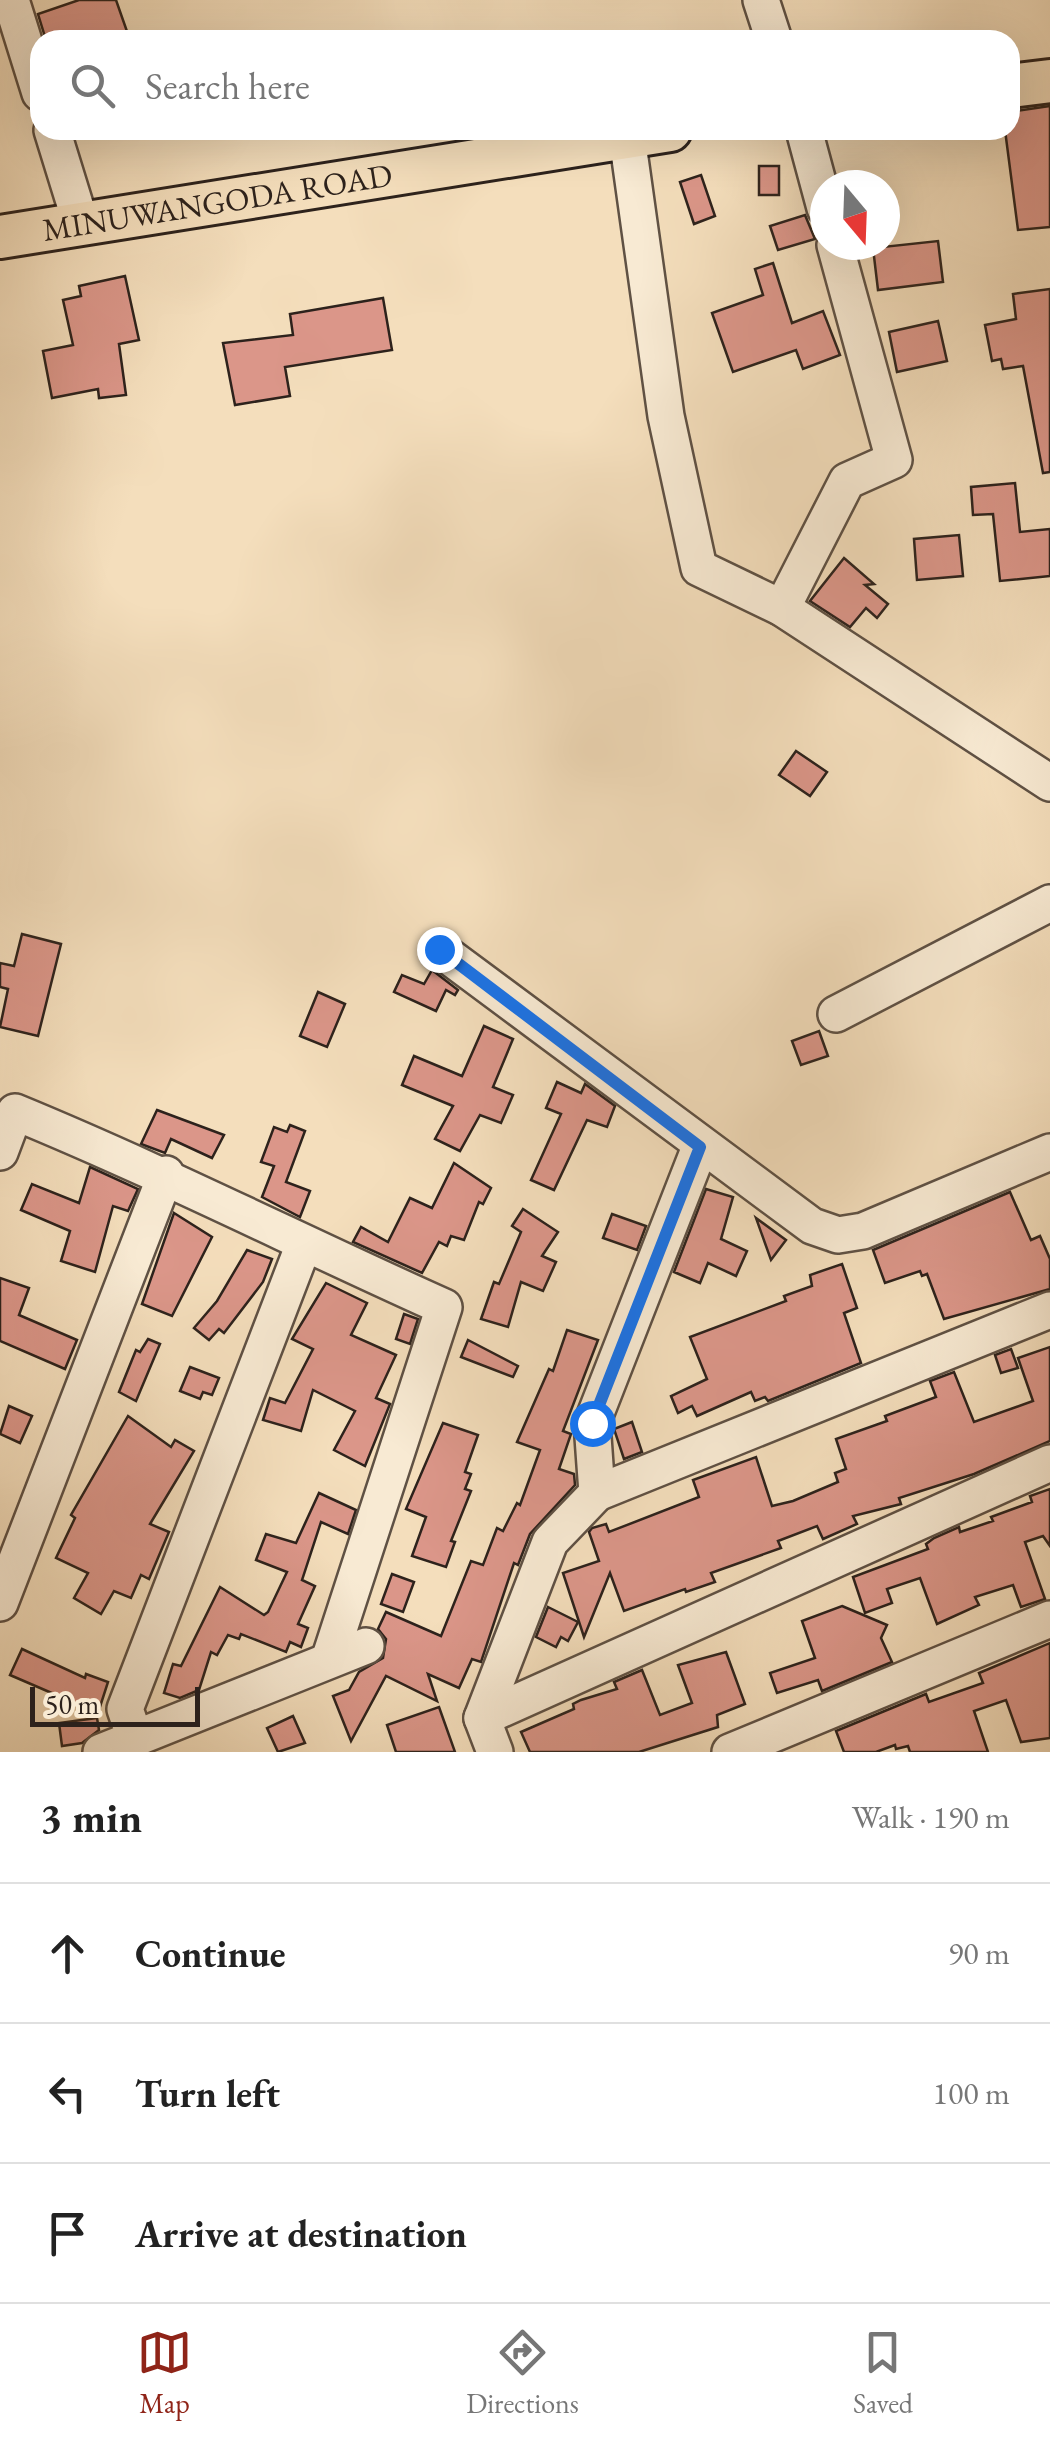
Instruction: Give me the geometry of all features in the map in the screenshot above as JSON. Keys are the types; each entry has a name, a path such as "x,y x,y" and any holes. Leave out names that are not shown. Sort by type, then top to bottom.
{"main road":[{"path":"1020,85 1050,81"},
{"name":"MINUWANGODA ROAD","path":"0,237 608,140"}],"street":[{"path":"10,0 30,62"},
{"path":"761,0 771,30"},
{"path":"55,140 81,224"},
{"path":"627,140 666,416 699,568 782,608 1050,783"},
{"path":"807,140 815,170"},
{"path":"782,608 848,481 894,460 839,260"},
{"path":"836,1014 1050,902"},
{"path":"439,949 700,1147 812,1226 838,1235 863,1231 1050,1152"},
{"path":"0,1152 15,1112 166,1174 304,1244 444,1307 329,1660"},
{"path":"597,1493 592,1423 700,1147"},
{"path":"0,1604 166,1174"},
{"path":"135,1738 124,1709 304,1244"},
{"path":"495,1752 482,1718 550,1542 597,1493 1050,1310"},
{"path":"482,1718 1050,1463"},
{"path":"730,1752 1050,1619"},
{"path":"101,1752 366,1646"}],"building":[{"path":"79,0 116,0 126,30 43,30 38,14"},
{"path":"1050,106 1050,227 1018,230 1006,140 1020,140 1020,110"},
{"path":"759,166 779,166 779,195 759,195"},
{"path":"701,175 715,216 694,224 680,182"},
{"path":"805,215 810,240 778,250 770,226"},
{"path":"938,241 943,282 878,290 874,260 900,260 900,245"},
{"path":"773,263 792,323 823,311 840,355 803,369 796,350 733,372 712,313 763,295 755,269"},
{"path":"125,276 139,340 119,344 126,395 99,398 98,389 52,398 43,351 73,345 63,300 81,296 79,286"},
{"path":"1050,289 1050,472 1043,473 1023,366 1003,369 1001,359 992,361 985,325 1016,319 1013,294"},
{"path":"383,298 392,350 285,367 290,396 235,405 223,343 293,335 290,314"},
{"path":"938,321 947,361 897,372 889,332"},
{"path":"1015,483 1020,532 1050,529 1050,576 1000,581 993,514 973,515 971,487"},
{"path":"959,535 963,576 917,580 914,539"},
{"path":"844,558 874,584 865,585 888,604 877,618 866,608 850,627 810,601"},
{"path":"796,751 827,772 810,796 779,775"},
{"path":"22,934 61,944 38,1036 0,1027 8,989 0,987 0,963 14,966"},
{"path":"432,970 458,990 455,995 446,990 436,1011 394,992 402,975 424,984"},
{"path":"318,992 345,1004 327,1047 300,1036"},
{"path":"484,1026 513,1039 493,1087 513,1095 501,1123 480,1115 460,1151 435,1139 453,1106 402,1085 414,1056 462,1076"},
{"path":"819,1031 828,1056 801,1065 792,1041"},
{"path":"557,1082 581,1093 585,1084 615,1106 607,1127 587,1120 554,1190 531,1180 561,1114 546,1108"},
{"path":"157,1110 224,1135 212,1158 171,1139 165,1153 141,1144"},
{"path":"290,1125 305,1131 286,1182 310,1191 300,1217 262,1197 274,1166 261,1162 274,1127 287,1132"},
{"path":"454,1163 491,1188 483,1204 479,1202 464,1240 451,1236 447,1246 439,1242 422,1273 353,1242 361,1227 388,1242 410,1198 432,1208"},
{"path":"90,1167 138,1189 128,1211 113,1206 95,1272 61,1261 70,1231 21,1210 32,1184 79,1203"},
{"path":"706,1189 733,1197 721,1239 747,1251 736,1276 708,1263 700,1283 674,1272"},
{"path":"1010,1192 1031,1240 1040,1236 1050,1259 1050,1289 944,1319 927,1274 922,1276 920,1271 885,1283 873,1250"},
{"path":"523,1209 558,1232 542,1256 556,1262 543,1291 521,1282 508,1327 481,1319 494,1282 499,1284 521,1232 512,1226"},
{"path":"174,1213 212,1237 172,1316 142,1304"},
{"path":"612,1214 646,1226 637,1250 603,1238"},
{"path":"756,1218 786,1240 771,1260"},
{"path":"247,1250 272,1259 263,1282 224,1333 219,1329 209,1340 194,1328 217,1301"},
{"path":"842,1264 857,1308 844,1313 861,1363 768,1401 765,1397 755,1401 751,1392 697,1416 692,1406 678,1413 671,1396 707,1379 690,1337 786,1301 784,1296 812,1286 810,1275"},
{"path":"0,1278 29,1288 19,1315 77,1340 65,1369 0,1341"},
{"path":"326,1283 367,1303 351,1335 396,1355 376,1398 390,1404 365,1466 334,1450 355,1411 313,1390 301,1431 263,1420 270,1398 285,1403 313,1349 292,1339"},
{"path":"404,1314 418,1319 410,1344 396,1339"},
{"path":"567,1330 598,1340 563,1431 571,1434 559,1469 574,1474 575,1485 530,1534 518,1565 514,1563 481,1662 472,1659 459,1688 428,1674 437,1701 386,1676 351,1741 333,1696 349,1690 359,1672 383,1658 386,1639 378,1629 386,1612 441,1636 471,1561 483,1565 497,1528 503,1531 517,1503 520,1505 540,1450 517,1442 549,1369 553,1371"},
{"path":"148,1339 160,1344 136,1401 119,1392 136,1350 140,1352"},
{"path":"468,1340 518,1366 513,1377 461,1357"},
{"path":"1050,1347 1050,1441 974,1474 899,1498 901,1504 853,1516 857,1524 823,1539 817,1526 778,1541 781,1548 711,1573 715,1582 624,1611 610,1573 584,1637 563,1573 599,1561 589,1532 592,1528 606,1524 609,1532 699,1497 693,1480 756,1457 772,1506 793,1501 838,1482 835,1473 846,1469 836,1439 887,1421 885,1416 936,1397 930,1381 954,1372 974,1422 1033,1401 1018,1358"},
{"path":"1011,1349 1018,1368 1001,1373 995,1355"},
{"path":"190,1367 219,1378 212,1395 203,1392 200,1399 180,1391"},
{"path":"9,1406 32,1416 20,1443 0,1434"},
{"path":"128,1416 171,1447 175,1440 194,1451 150,1524 169,1532 149,1579 141,1575 131,1598 114,1591 101,1614 74,1598 88,1573 56,1558 75,1518 71,1515"},
{"path":"632,1422 642,1452 624,1459 614,1429"},
{"path":"443,1423 478,1435 465,1472 471,1474 465,1489 471,1491 451,1541 455,1542 446,1567 412,1556 426,1517 406,1509"},
{"path":"1050,1489 1050,1546 1043,1536 1025,1542 1045,1599 1021,1607 1013,1585 975,1597 979,1605 937,1624 920,1578 887,1589 892,1603 865,1613 853,1577 928,1549 926,1544 934,1538 959,1527 960,1532 993,1521 991,1517 1032,1502 1030,1496"},
{"path":"319,1493 356,1510 348,1534 321,1522 302,1580 315,1586 298,1624 308,1628 301,1647 290,1642 286,1652 241,1634 239,1639 228,1635 217,1655 211,1652 199,1690 180,1698 164,1693 173,1664 181,1666 220,1587 264,1615 268,1612 287,1572 256,1560 266,1534 296,1543"},
{"path":"392,1574 414,1582 403,1612 381,1604"},
{"path":"842,1606 887,1625 881,1638 892,1662 822,1691 818,1680 777,1693 770,1673 815,1658 802,1621"},
{"path":"548,1607 578,1622 568,1641 561,1637 556,1647 536,1637"},
{"path":"1050,1643 1050,1738 1021,1742 1006,1700 974,1711 988,1752 910,1752 908,1746 896,1749 895,1745 876,1752 844,1752 836,1731 926,1694 929,1702 983,1683 979,1673"},
{"path":"22,1649 85,1678 86,1674 108,1682 98,1713 10,1675"},
{"path":"726,1652 745,1704 717,1715 718,1727 639,1752 530,1752 521,1732 574,1709 573,1704 581,1700 617,1689 614,1682 642,1670 660,1715 692,1703 678,1665"},
{"path":"439,1707 455,1752 396,1752 387,1725"},
{"path":"293,1716 305,1743 278,1752 267,1728"},
{"path":"97,1718 99,1730 82,1743 62,1746 59,1723"}],"route":[{"path":"439,949 700,1147 592,1423"}]}
